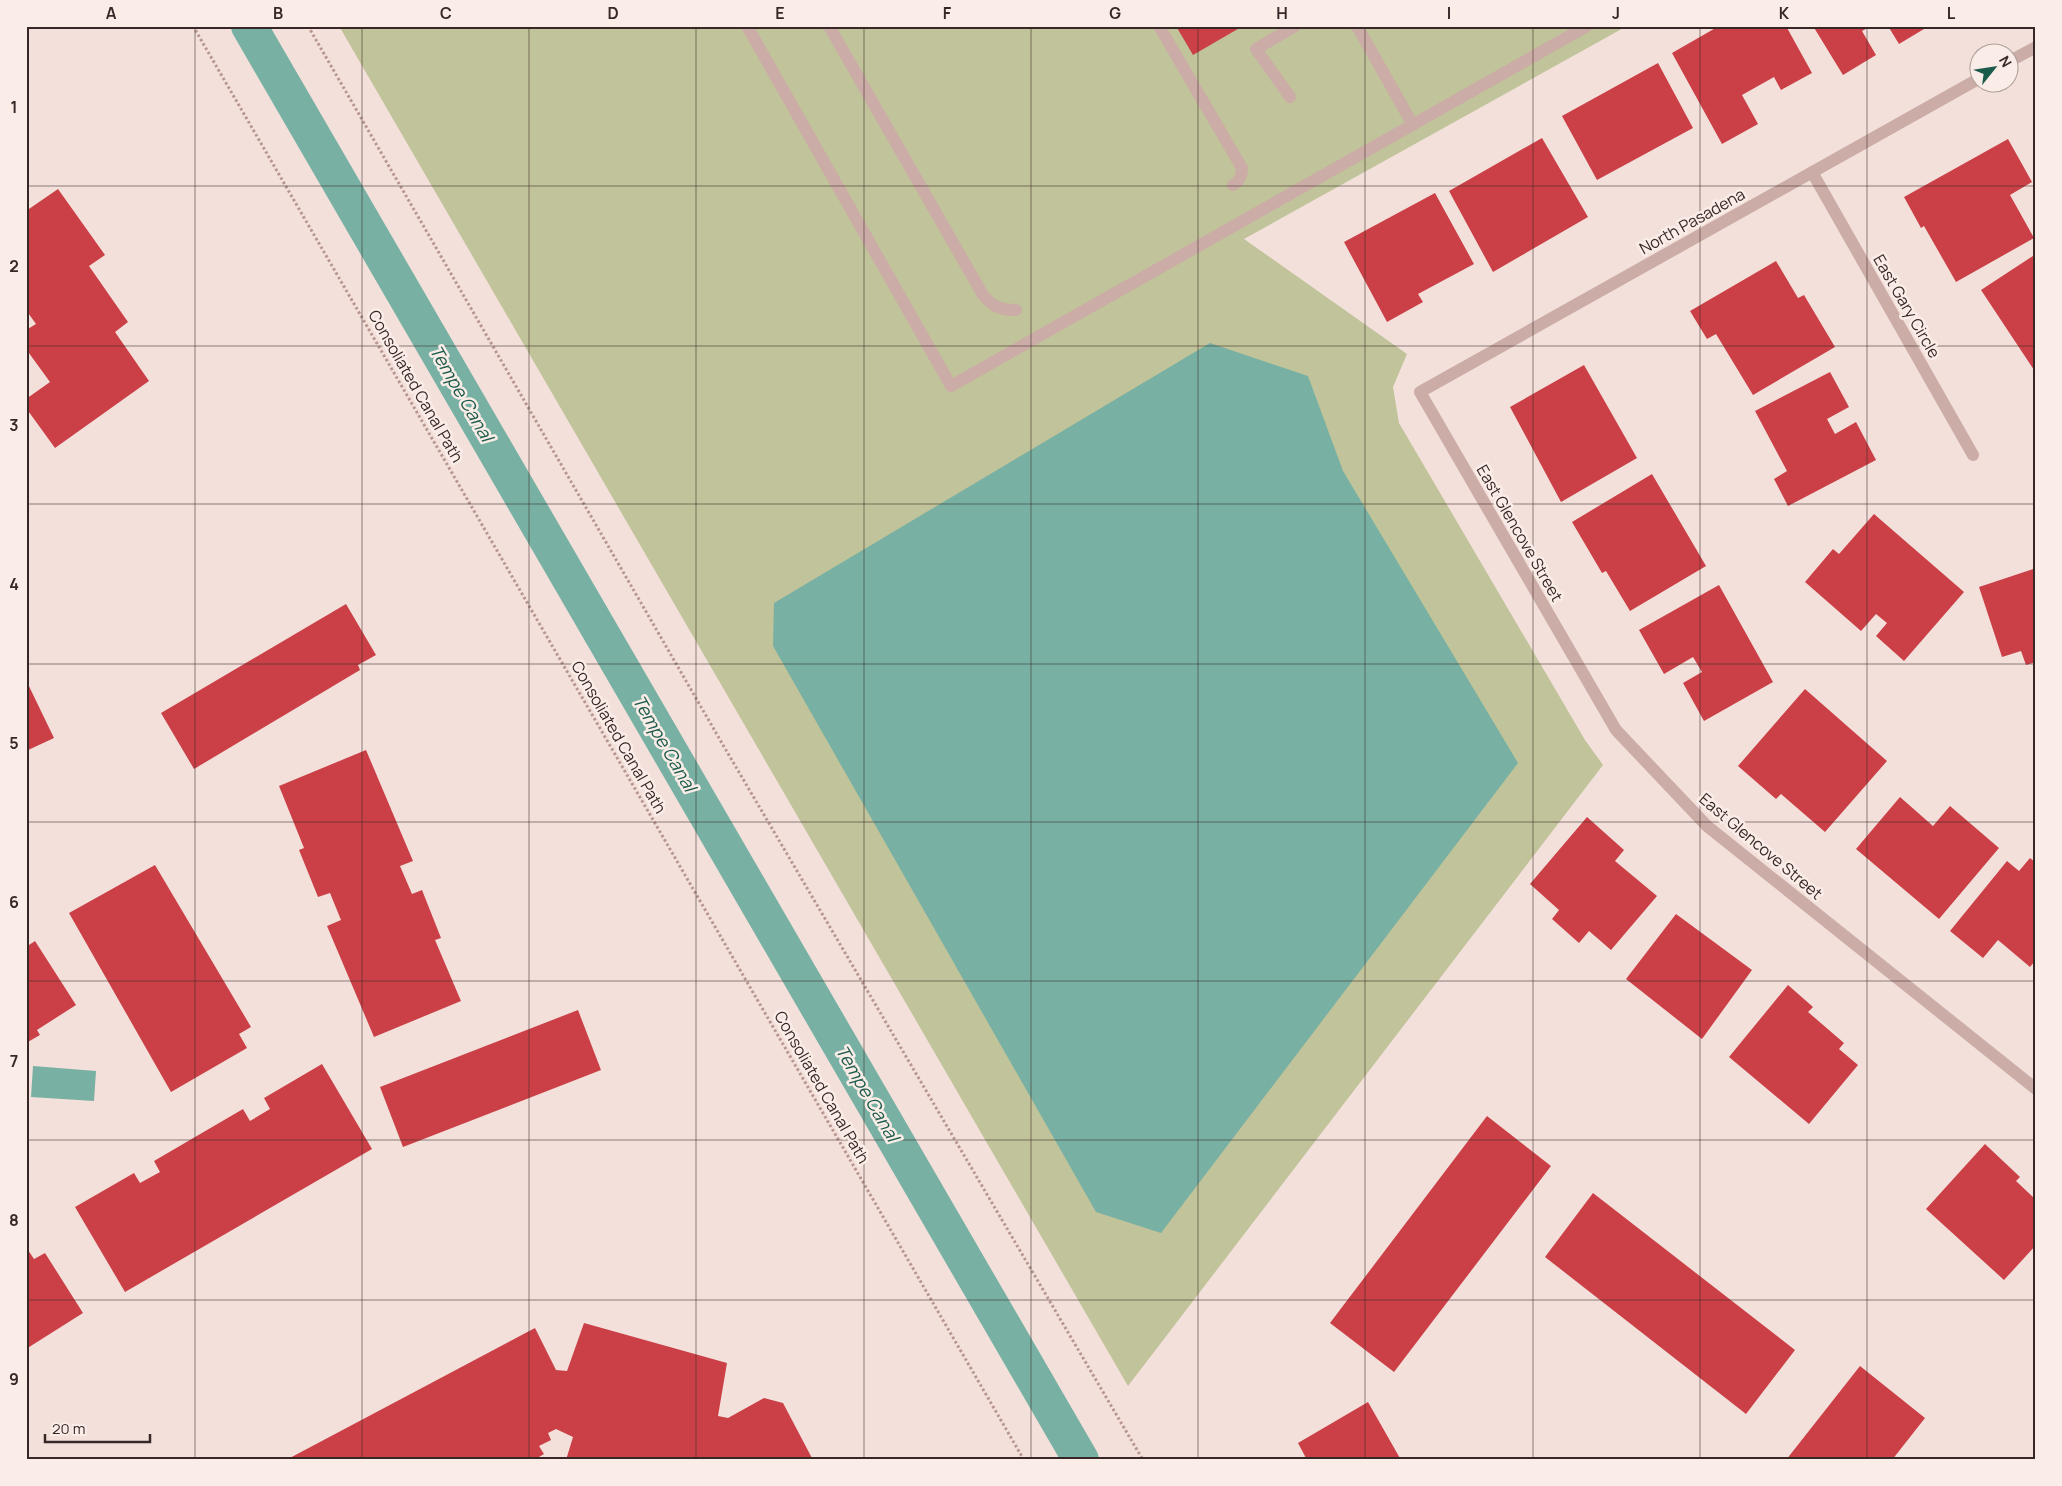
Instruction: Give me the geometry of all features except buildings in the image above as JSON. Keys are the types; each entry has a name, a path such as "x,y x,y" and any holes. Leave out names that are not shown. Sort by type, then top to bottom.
{"street":[{"path":"747,26 951,386 1587,26"},
{"path":"829,26 983,295 990,304 1003,310 1016,310"},
{"path":"1159,26 1242,168 1242,174 1238,182 1233,185"},
{"path":"1290,97 1256,49 1295,26"},
{"path":"1357,26 1414,125"},
{"path":"2020,56 2036,47"},
{"name":"North Pasadena","path":"1420,392 1970,84"},
{"name":"East Gary Circle","path":"1812,172 1973,455"},
{"name":"East Glencove Street","path":"1420,392 1616,730 1706,826 2034,1083"}],"path":[{"name":"Consoliated Canal Path","path":"193,26 1024,1460"},
{"path":"308,26 728,753 1143,1460"}],"green space":[{"path":"339,26 1627,26 1244,239 1407,354 1393,387 1399,423 1585,740 1603,765 1128,1386"}],"water":[{"path":"1210,343 1308,376 1343,471 1518,763 1161,1233 1096,1212 773,646 774,603"},
{"path":"33,1066 96,1071 94,1101 31,1097"}],"waterway":[{"name":"Tempe Canal","path":"249,26 1081,1460"}]}
